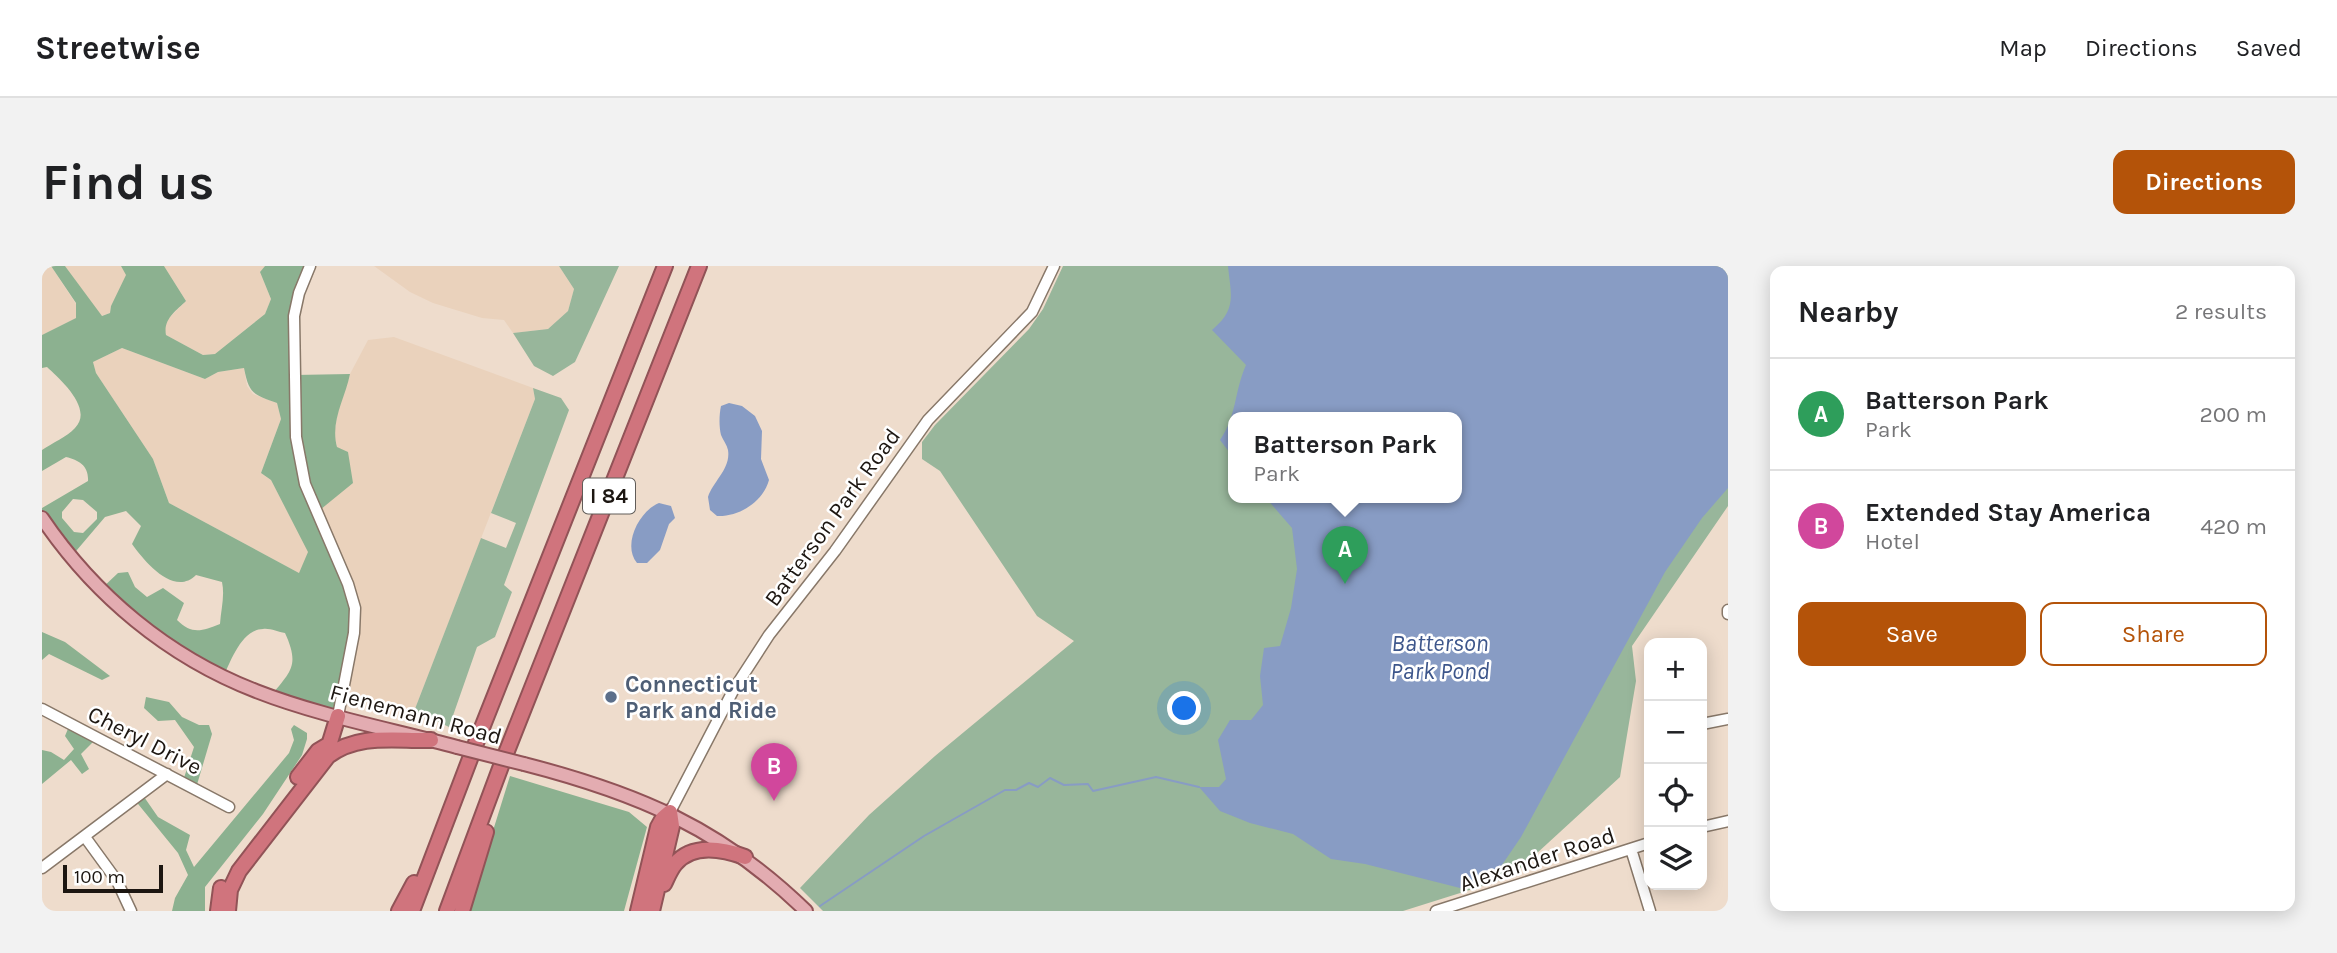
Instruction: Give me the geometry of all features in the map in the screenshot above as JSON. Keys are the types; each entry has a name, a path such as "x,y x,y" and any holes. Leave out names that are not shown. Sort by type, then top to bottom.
{"highway":[{"name":"I 84","path":"412,911 665,266"},
{"name":"I 84","path":"447,911 517,725 699,266"},
{"path":"228,911 230,890 239,872 326,752 338,716"},
{"path":"462,911 510,757 517,725"},
{"path":"218,911 222,885 233,863 316,753 342,748 363,740 432,740"},
{"path":"638,911 658,827 670,813 672,826 654,904"},
{"path":"399,911 429,850 443,830"},
{"path":"654,904 674,865 688,854 714,850 745,858"}],"main road":[{"name":"Fienemann Road","path":"43,521 84,573 116,606 173,647 217,673 287,702 593,783 670,813 745,858 806,911"}],"street":[{"path":"310,266 299,293 295,316 296,436 305,484 350,588 355,608 354,633 338,716"},
{"name":"Batterson Park Road","path":"670,813 734,689 769,635 835,551 928,421 1032,312 1054,266"},
{"name":"Cheryl Drive","path":"42,709 229,807"},
{"path":"1707,723 1728,719"},
{"path":"42,869 167,774"},
{"path":"1707,826 1728,821"},
{"path":"85,836 117,881 131,911"},
{"name":"Alexander Road","path":"1436,911 1644,845"},
{"path":"1630,849 1650,911"}],"shaded area":[{"path":"42,266 51,266 76,304 76,318 42,335"},
{"path":"65,266 121,266 127,275 110,313 101,316"},
{"path":"164,266 265,266 260,272 271,299 265,314 215,354 203,355 166,335 164,328 168,319 186,301"},
{"path":"374,266 559,266 574,289 568,311 548,329 513,333 504,320 482,318 433,303 410,292"},
{"path":"394,337 533,388 535,399 413,714 362,697 343,684 315,514 337,447 334,435 338,411 350,374 368,340"},
{"path":"122,348 205,379 218,372 244,368 247,386 253,394 277,403 281,419 261,473 271,480 309,552 299,573 169,503 153,459 96,373 93,362"}],"green space":[{"path":"51,266 65,266 102,316 110,313 126,275 121,266 164,266 186,301 168,320 166,335 203,355 215,354 265,314 271,299 260,272 265,266 310,266 299,293 295,375 350,374 337,419 335,437 337,447 348,452 353,483 315,514 353,606 338,716 270,697 291,668 292,653 285,633 266,629 249,634 238,647 223,678 100,590 118,573 128,572 135,587 147,597 163,588 184,603 177,620 182,625 192,630 202,630 220,624 222,582 196,575 187,581 179,582 161,575 144,560 132,544 141,526 126,511 105,517 71,557 42,518 42,508 88,481 87,471 82,464 66,457 42,471 42,450 68,434 80,420 78,404 73,395 47,367 42,368 42,335 76,318 76,303","holes":["122,348 205,379 218,372 244,368 253,392 277,403 281,419 261,473 271,480 308,552 299,573 169,503 153,459 96,373 93,362","73,499 83,500 97,512 97,519 83,533 74,532 62,518 62,512"]},
{"path":"559,266 619,266 575,362 553,376 534,366 513,333 548,329 568,311 574,289"},
{"path":"1063,266 1728,266 1728,506 1632,646 1636,681 1620,777 1511,877 1403,911 823,911 800,888 869,815 935,756 1074,641 1037,616 940,471 922,459 922,442 935,425 1029,329 1043,309"},
{"path":"533,388 561,398 569,410 504,585 512,592 495,637 477,647 449,727 420,713 413,714 481,538 506,548 516,523 491,513 535,399"},
{"path":"42,632 65,642 110,676 102,680 49,654 42,660"},
{"path":"146,697 169,702 182,717 199,725 209,725 212,734 196,788 183,781 194,747 175,720 158,721 144,708"},
{"path":"70,724 97,738 81,754 89,769 82,774 71,760 42,784 42,750 64,760 74,749 65,736"},
{"path":"294,725 307,733 302,755 263,814 205,887 205,911 172,911 175,898 188,875 178,853 134,799 142,794 158,817 190,835 186,850 194,867 289,753 294,740 291,729"},
{"path":"510,776 629,812 647,827 624,911 468,911"}],"water":[{"name":"Batterson Park Pond","path":"1228,266 1728,266 1728,488 1702,518 1665,572 1521,837 1493,878 1464,889 1365,864 1331,859 1293,834 1250,823 1220,811 1199,787 1219,787 1226,779 1218,740 1230,720 1251,720 1263,705 1260,676 1264,648 1280,646 1291,608 1297,569 1292,528 1270,503 1462,503 1462,412 1233,412 1246,365 1212,330 1229,308 1231,294"},
{"path":"729,403 742,406 755,416 762,431 761,459 769,480 761,495 749,507 734,514 717,516 710,510 708,497 727,463 728,450 721,435 720,417 721,406"},
{"name":"Batterson Park Pond","path":"1228,426 1228,450 1220,440"},
{"path":"659,503 671,506 675,518 669,524 660,550 647,563 637,563 631,547 635,529 645,513"}],"waterway":[{"path":"820,906 924,836 1005,790 1016,790 1029,783 1038,787 1050,778 1064,785 1088,784 1093,791 1156,777 1199,787"}],"place":[{"name":"Batterson Park","path":"1345,584"},
{"name":"Connecticut Park and Ride","path":"611,697"},
{"name":"Extended Stay America","path":"774,801"}]}
